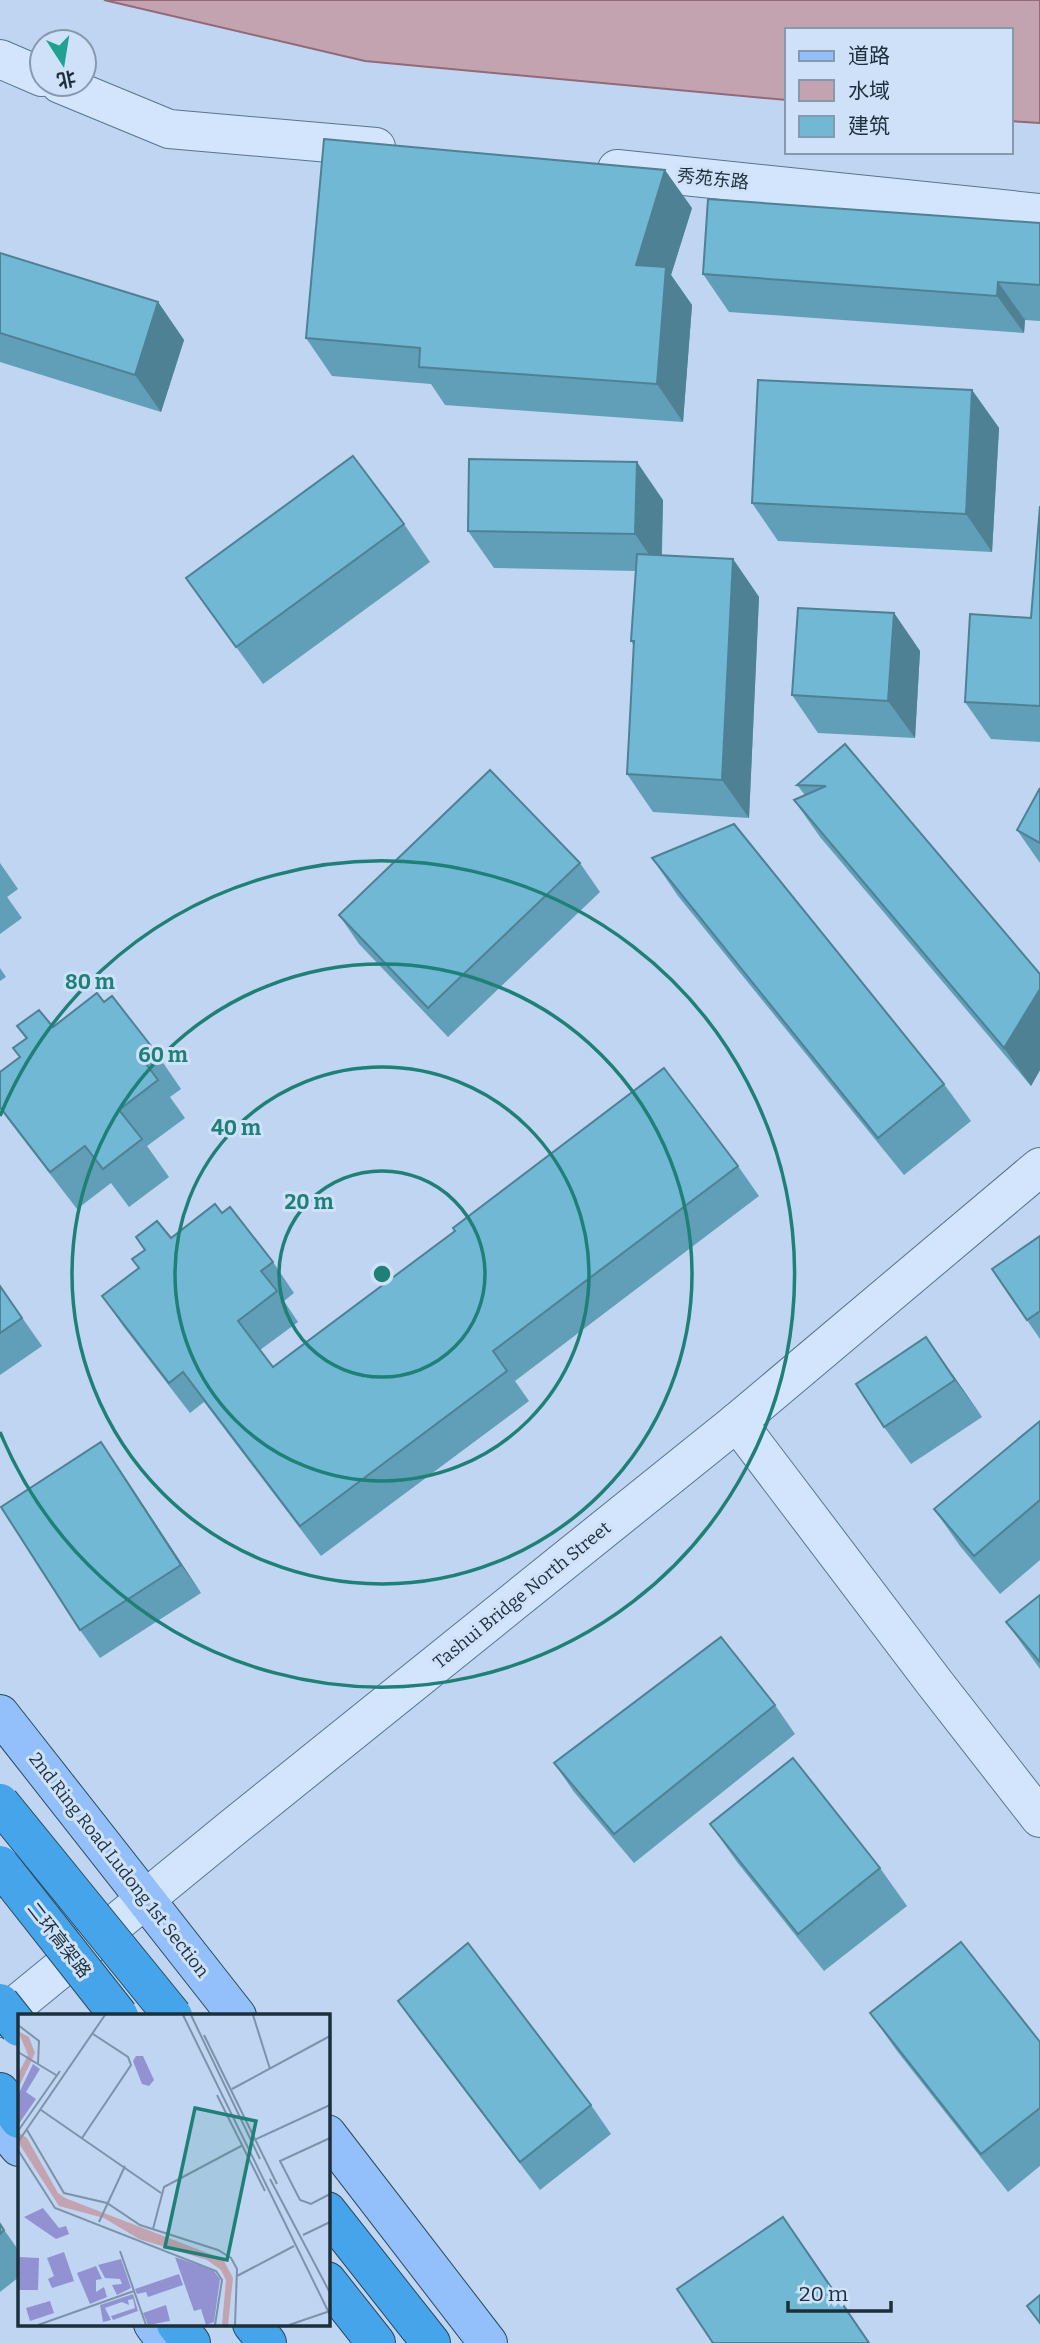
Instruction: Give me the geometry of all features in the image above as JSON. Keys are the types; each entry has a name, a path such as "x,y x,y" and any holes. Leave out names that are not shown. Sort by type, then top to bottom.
{"highway":[{"path":"0,1803 171,2014"},
{"name":"二环高架路","path":"0,1865 117,2014"},
{"path":"0,2003 18,2026"},
{"path":"0,2092 18,2118"},
{"path":"329,2214 431,2343"},
{"path":"329,2284 376,2343"},
{"path":"178,2326 191,2343"},
{"path":"254,2326 267,2343"}],"main road":[{"name":"2nd Ring Road Ludong 1st Section","path":"0,1714 235,2014"},
{"path":"0,2124 18,2146"},
{"path":"329,2136 488,2343"},
{"path":"154,2326 167,2343"}],"street":[{"path":"0,59 28,71"},
{"path":"94,98 169,129 414,151"},
{"name":"秀苑东路","path":"577,165 1040,212"},
{"name":"Tashui Bridge North Street","path":"0,2018 737,1422 1040,1167"},
{"path":"737,1422 1040,1818"}],"water":[{"path":"104,0 1040,0 1040,123 1012,121 1012,28 785,28 785,100 365,61"}],"building":[{"path":"324,139 665,170 636,265 666,267 657,384 419,367 420,348 306,338"},
{"path":"708,199 1040,223 1040,285 998,282 997,296 703,274"},
{"path":"0,253 158,302 135,375 0,333"},
{"path":"758,380 972,390 966,514 752,503"},
{"path":"353,456 404,524 236,647 186,578"},
{"path":"469,459 637,462 635,534 468,531"},
{"path":"1040,506 1040,706 965,702 970,614 1031,618"},
{"path":"637,554 733,559 722,780 627,774"},
{"path":"798,608 894,613 888,701 792,695"},
{"path":"845,744 1040,974 1040,989 1004,1048 794,800 826,786 797,785"},
{"path":"490,770 580,863 428,1008 339,915"},
{"path":"1040,788 1040,843 1017,830"},
{"path":"734,824 944,1084 878,1138 652,858"},
{"path":"97,993 104,1002 112,996 155,1051 143,1060 158,1080 119,1110 142,1139 103,1169 85,1146 50,1172 0,1107 0,1072 20,1057 13,1048 27,1038 17,1026 39,1010 53,1027"},
{"path":"664,1068 738,1166 493,1351 507,1371 300,1526 183,1372 169,1383 102,1296 139,1268 132,1259 145,1250 136,1237 157,1221 171,1238 215,1204 222,1213 230,1207 273,1262 261,1271 277,1291 238,1321 273,1367 455,1231 453,1228"},
{"path":"1040,1236 1040,1311 1027,1320 992,1269"},
{"path":"0,1286 22,1318 0,1333"},
{"path":"926,1337 955,1380 884,1427 856,1384"},
{"path":"1040,1421 1040,1500 974,1556 934,1509"},
{"path":"101,1442 181,1565 80,1630 1,1507"},
{"path":"1040,1595 1040,1662 1006,1622"},
{"path":"721,1637 775,1705 614,1834 554,1763"},
{"path":"793,1758 880,1868 798,1934 710,1824"},
{"path":"961,1942 1040,2042 1040,2108 981,2154 870,2013"},
{"path":"468,1943 591,2105 520,2162 398,2001"},
{"path":"783,2217 869,2343 713,2343 677,2289"},
{"path":"1040,2295 1040,2323 1027,2306"}]}
